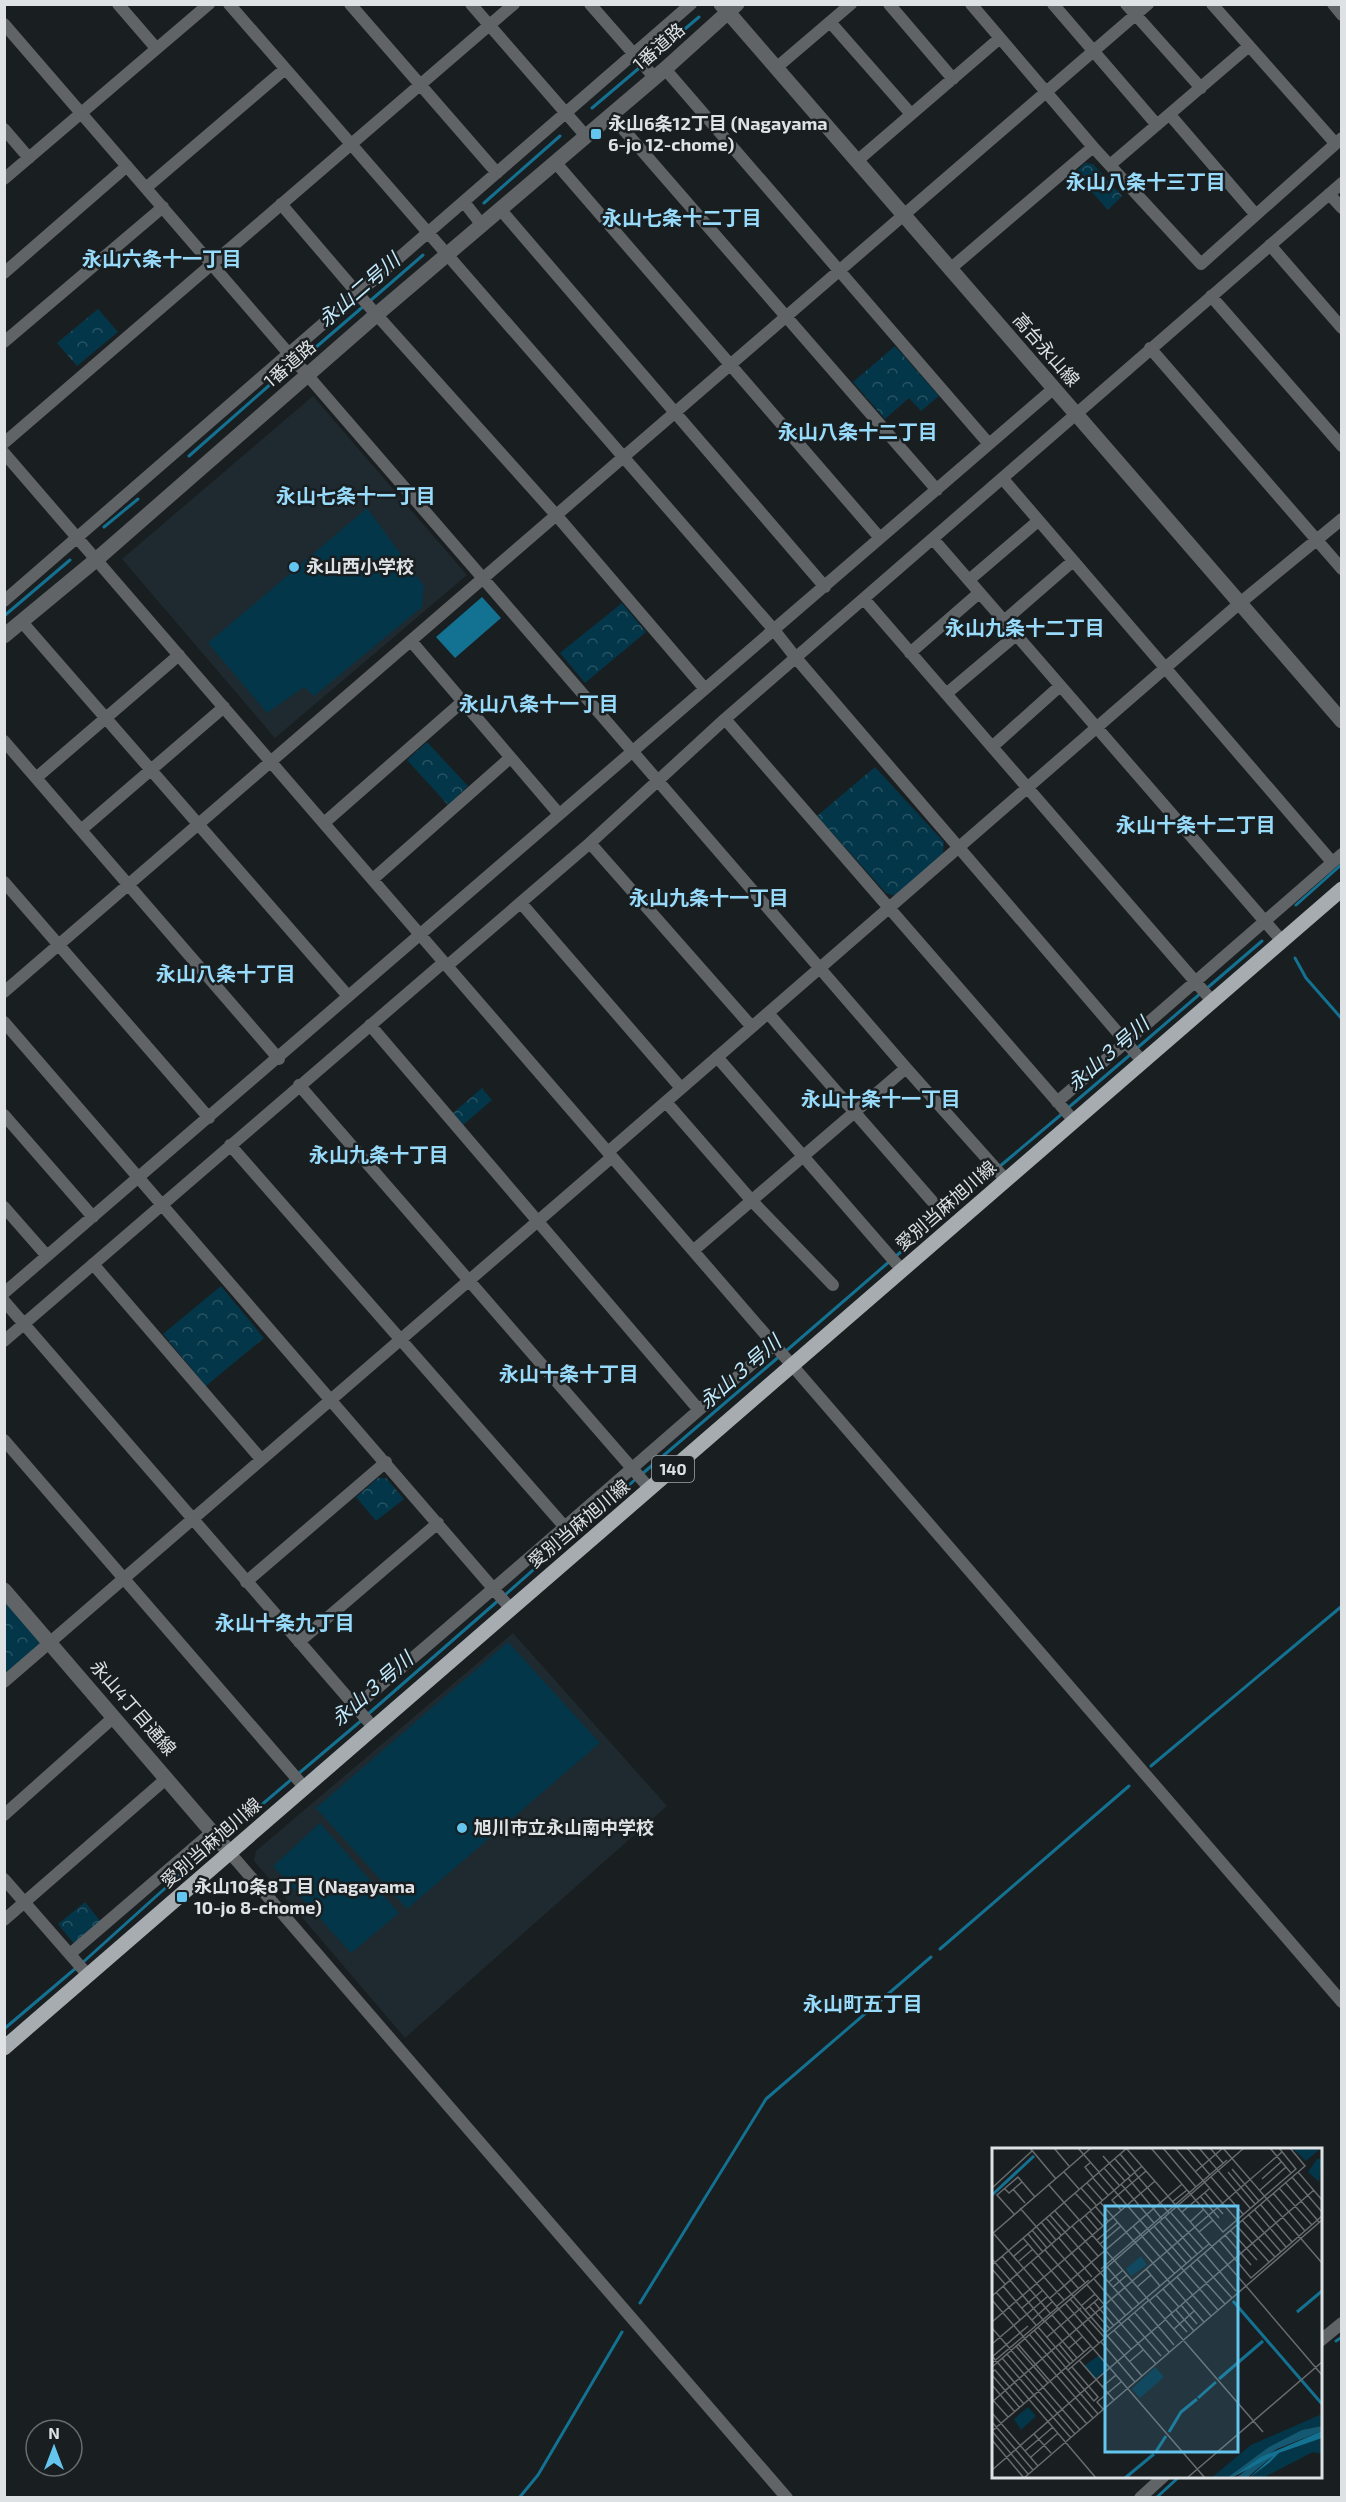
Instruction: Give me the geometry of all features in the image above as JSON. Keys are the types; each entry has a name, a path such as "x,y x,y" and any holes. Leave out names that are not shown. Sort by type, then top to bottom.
{"main road":[{"name":"愛別当麻旭川線","path":"4,2048 78,1964 230,1853 298,1781 365,1717 640,1478 792,1366 895,1262 1000,1173 1135,1051 1204,992 1282,940 1341,890"}],"street":[{"path":"118,4 156,48"},
{"path":"4,179 209,4"},
{"path":"229,4 624,456 1135,1051"},
{"path":"350,4 497,173"},
{"path":"471,4 585,135"},
{"path":"4,443 513,4"},
{"path":"590,4 634,56 659,73 840,270 989,444"},
{"path":"4,601 290,354 366,303 428,234 691,4"},
{"path":"776,68 851,4"},
{"path":"889,4 953,79"},
{"path":"971,4 1093,147 1201,264 1338,140 1212,4"},
{"path":"1053,4 1157,124"},
{"path":"1126,4 1201,88"},
{"path":"4,992 1148,4"},
{"path":"1333,4 1341,15"},
{"name":"高台永山線","path":"729,7 776,68 1341,721"},
{"name":"1番道路","path":"4,636 97,559 308,375 366,303 449,254 659,73 729,7"},
{"path":"830,22 911,114"},
{"path":"4,24 906,1068 1000,1173"},
{"path":"857,161 1000,38"},
{"path":"1110,165 1249,46"},
{"path":"147,188 285,69"},
{"path":"610,114 937,490"},
{"path":"1170,115 1256,215"},
{"path":"4,129 29,158"},
{"path":"951,269 1093,147"},
{"path":"555,162 880,538"},
{"path":"4,273 127,166"},
{"path":"4,1341 370,1025 521,903 725,719 1341,183"},
{"path":"1329,194 1341,208"},
{"path":"464,202 482,225"},
{"path":"281,204 366,303 557,516 705,688"},
{"path":"4,342 163,207"},
{"path":"500,209 825,587"},
{"path":"1270,245 1341,328"},
{"path":"1211,296 1341,446"},
{"path":"1150,348 1341,569"},
{"path":"4,1293 279,1059 348,996 421,936 559,814 1053,389"},
{"path":"4,453 1341,2002"},
{"path":"725,719 891,908 1065,1112 1204,992 1266,922 1337,858 1166,670 1003,479"},
{"path":"4,1682 538,1221 681,1088 1098,729 1240,603 1341,519"},
{"path":"969,580 1038,521"},
{"path":"933,539 1282,940"},
{"path":"1004,621 1073,561"},
{"path":"910,653 980,593"},
{"path":"864,599 1204,992"},
{"path":"22,622 348,996"},
{"path":"946,694 1016,635"},
{"path":"411,642 559,814"},
{"path":"36,778 179,655"},
{"path":"992,747 1060,686"},
{"path":"324,823 462,702"},
{"path":"81,830 224,707"},
{"path":"4,741 279,1059"},
{"path":"373,879 510,758"},
{"path":"590,843 752,1028"},
{"path":"4,882 209,1118"},
{"path":"521,903 681,1088"},
{"path":"768,1013 932,1201"},
{"path":"4,1022 502,1599"},
{"path":"370,1025 699,1410"},
{"path":"717,1057 895,1262"},
{"path":"694,1250 906,1068"},
{"path":"299,1086 640,1478"},
{"path":"666,1102 752,1201 833,1285"},
{"path":"4,1114 93,1217"},
{"path":"230,1145 564,1526"},
{"path":"4,1207 47,1256"},
{"path":"93,1264 261,1459"},
{"path":"4,1301 365,1717 502,1599 564,1526 640,1478 699,1410 774,1345"},
{"path":"4,1440 298,1781"},
{"path":"246,1582 386,1462"},
{"path":"299,1642 438,1523"},
{"name":"永山4丁目通線","path":"4,1590 230,1853"},
{"path":"4,1815 114,1718"},
{"path":"4,1920 167,1779"},
{"path":"4,1879 78,1964 212,1832"},
{"path":"230,1853 787,2498"},
{"path":"1322,2339 1341,2323"},
{"path":"1140,2498 1162,2478"}],"shaded area":[{"name":"永山西小学校","path":"313,396 467,575 275,738 122,559"},
{"path":"482,597 501,618 455,658 436,637"},
{"name":"旭川市立永山南中学校","path":"513,1633 667,1806 405,2038 254,1861 256,1851"}],"green space":[{"path":"1085,163 1093,164 1122,196 1108,210 1075,173"},
{"path":"98,309 118,332 77,366 57,343"},
{"path":"895,346 939,396 921,411 909,398 885,419 853,382"},
{"path":"367,508 424,586 422,607 314,696 304,687 267,713 208,643"},
{"path":"622,603 646,632 585,683 560,653"},
{"path":"427,742 468,786 448,805 407,760"},
{"path":"875,767 944,842 943,854 895,896 886,893 817,816"},
{"path":"482,1088 492,1100 463,1125 453,1113"},
{"path":"221,1286 264,1338 206,1386 163,1334"},
{"path":"378,1478 386,1478 404,1499 376,1521 356,1497"},
{"path":"4,1590 50,1642 4,1682"},
{"path":"508,1642 600,1743 407,1909 316,1808"},
{"path":"320,1823 399,1913 351,1953 273,1866"},
{"path":"85,1902 101,1922 74,1944 58,1924"}],"waterway":[{"name":"永山二号川","path":"653,56 699,17"},
{"name":"永山二号川","path":"592,108 638,69"},
{"name":"永山二号川","path":"484,203 560,136"},
{"name":"永山二号川","path":"370,301 423,255"},
{"name":"永山二号川","path":"315,348 365,305"},
{"name":"永山二号川","path":"189,456 281,375"},
{"name":"永山二号川","path":"104,527 138,499"},
{"name":"永山二号川","path":"4,616 70,560"},
{"name":"永山３号川","path":"1296,905 1342,864"},
{"name":"永山３号川","path":"1206,989 1262,941"},
{"path":"1295,958 1306,978 1342,1019"},
{"name":"永山３号川","path":"1136,1049 1201,993"},
{"name":"永山３号川","path":"1068,1108 1131,1054"},
{"name":"永山３号川","path":"999,1167 1063,1113"},
{"name":"永山３号川","path":"895,1257 994,1171"},
{"name":"永山３号川","path":"786,1351 890,1261"},
{"name":"永山３号川","path":"642,1474 781,1355"},
{"name":"永山３号川","path":"505,1595 637,1478"},
{"name":"永山３号川","path":"367,1715 500,1599"},
{"path":"1151,1766 1342,1606"},
{"name":"永山３号川","path":"298,1774 362,1720"},
{"name":"永山３号川","path":"238,1825 293,1778"},
{"path":"940,1949 1129,1786"},
{"name":"永山３号川","path":"81,1964 202,1855"},
{"path":"640,2303 766,2099 931,1957"},
{"name":"永山３号川","path":"4,2029 76,1968"},
{"path":"519,2498 538,2475 622,2332"},
{"path":"1336,2341 1342,2337"},
{"path":"1156,2498 1178,2478"}],"place":[{"name":"永山6条12丁目 (Nagayama 6-jo 12-chome)","path":"596,134"},
{"name":"永山西小学校","path":"294,567"},
{"name":"旭川市立永山南中学校","path":"462,1828"},
{"name":"永山10条8丁目 (Nagayama 10-jo 8-chome)","path":"182,1897"}],"district":[{"name":"永山八条十三丁目","path":"1146,182"},
{"name":"永山七条十二丁目","path":"682,218"},
{"name":"永山六条十一丁目","path":"162,259"},
{"name":"永山八条十二丁目","path":"858,432"},
{"name":"永山七条十一丁目","path":"356,496"},
{"name":"永山九条十二丁目","path":"1025,628"},
{"name":"永山八条十一丁目","path":"539,704"},
{"name":"永山十条十二丁目","path":"1196,825"},
{"name":"永山九条十一丁目","path":"709,898"},
{"name":"永山八条十丁目","path":"226,974"},
{"name":"永山十条十一丁目","path":"881,1099"},
{"name":"永山九条十丁目","path":"379,1155"},
{"name":"永山十条十丁目","path":"569,1374"},
{"name":"永山十条九丁目","path":"285,1623"},
{"name":"永山町五丁目","path":"863,2004"}]}
